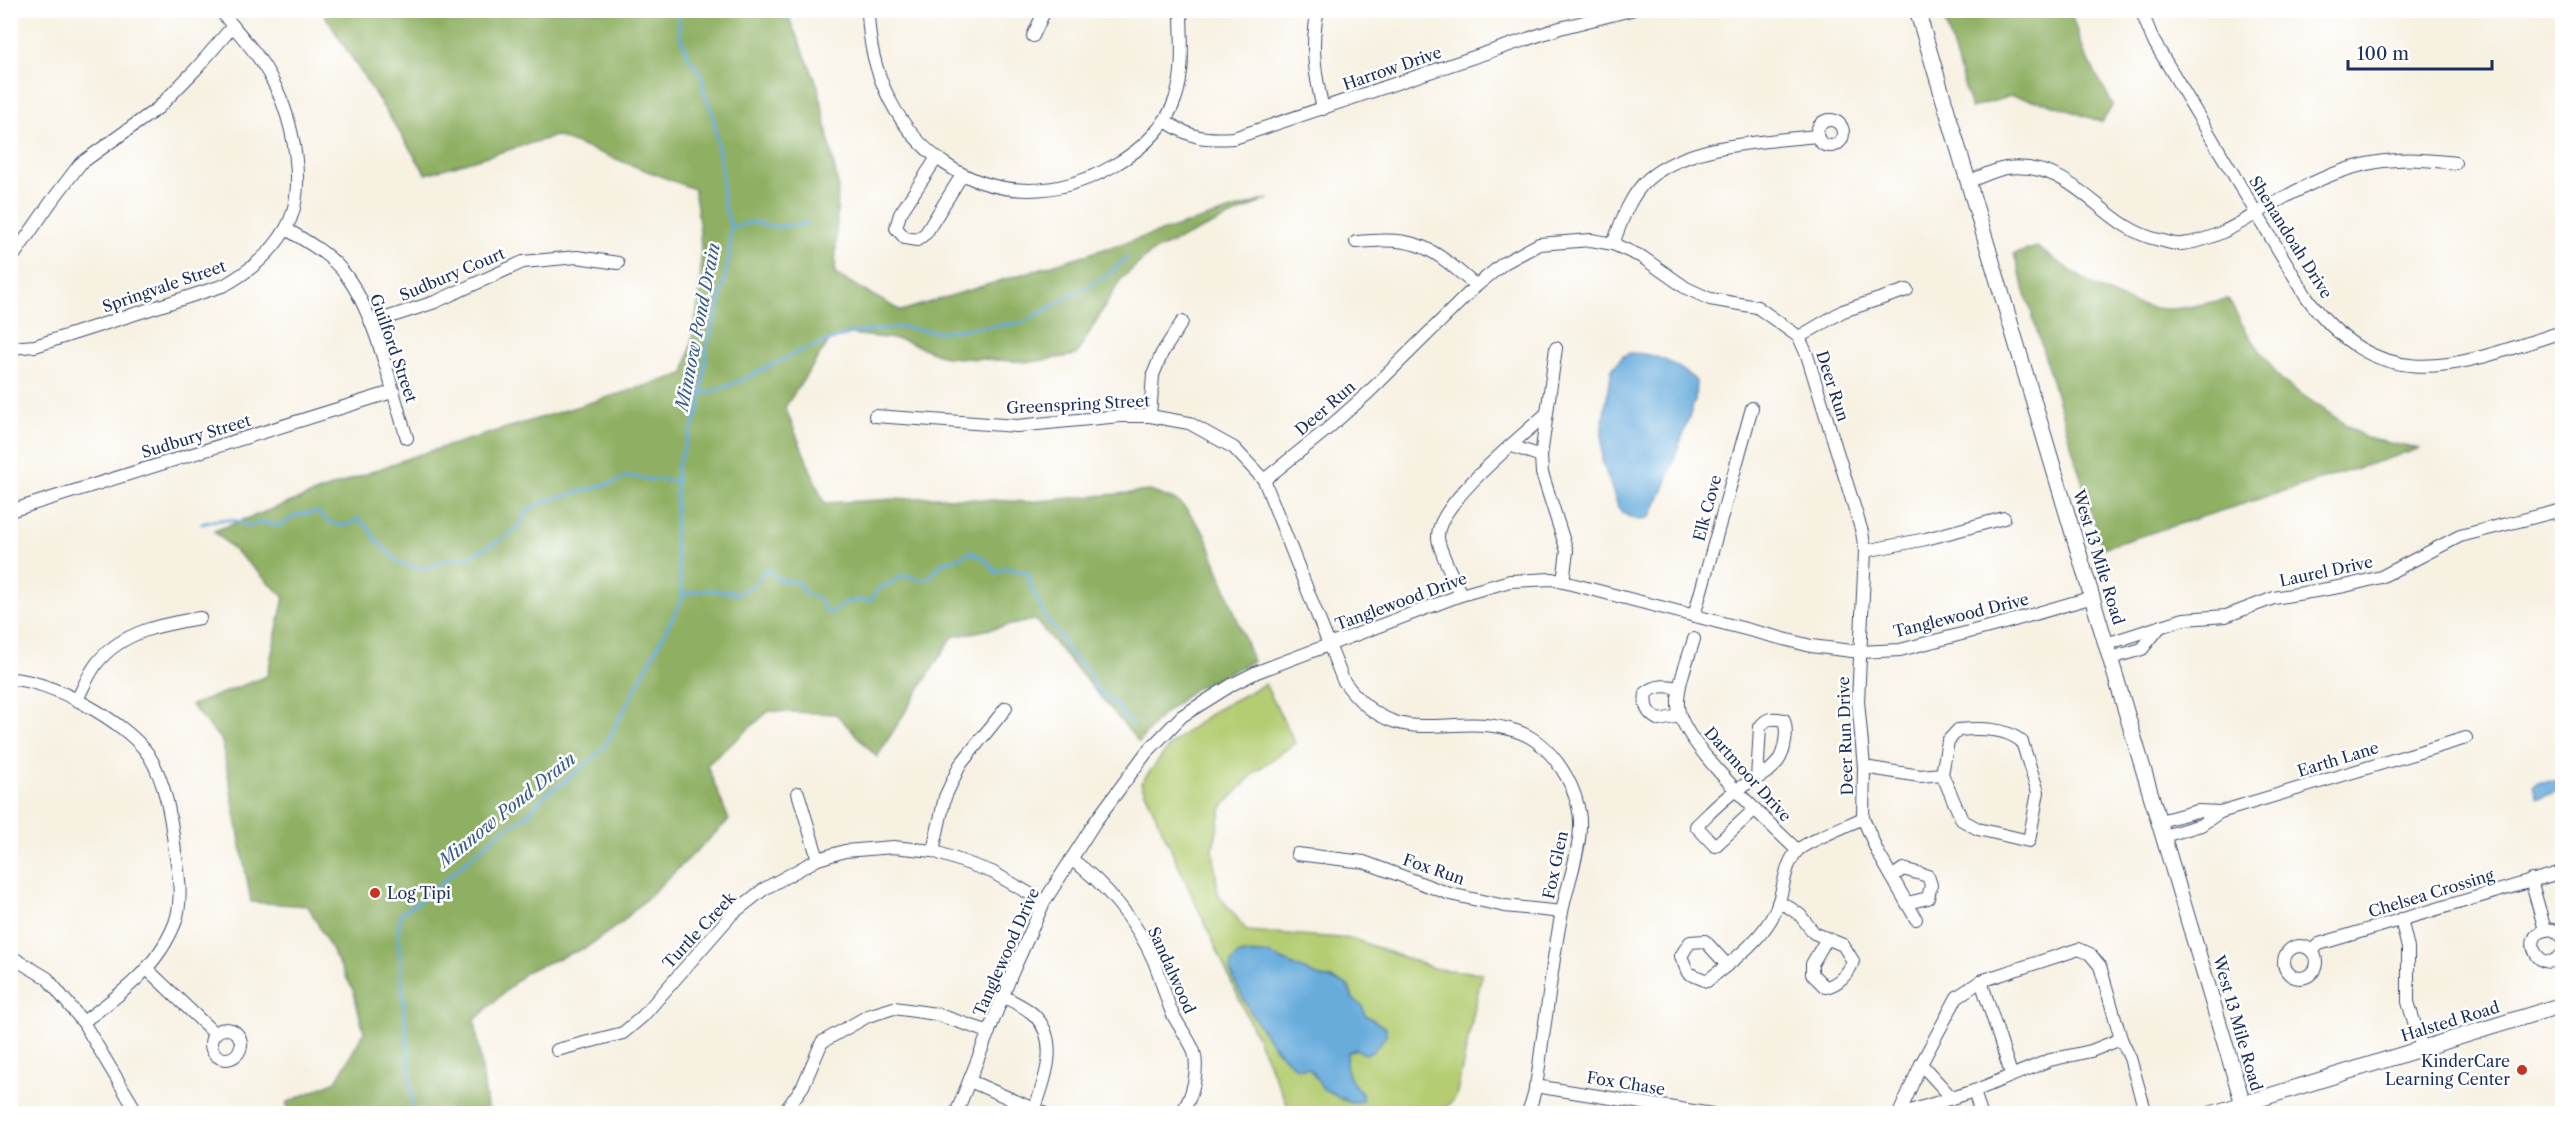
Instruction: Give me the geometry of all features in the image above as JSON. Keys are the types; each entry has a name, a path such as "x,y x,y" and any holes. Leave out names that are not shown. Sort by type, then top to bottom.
{"street":[{"name":"Springvale Street","path":"10,348 36,346 225,285 245,274 261,260 286,229 294,203 297,173 292,137 272,80 254,52 220,10"},
{"path":"868,10 874,56 883,87 906,128 936,159 962,175 1021,191 1047,189 1090,178 1140,150 1165,121 1176,98 1182,73 1181,10"},
{"path":"1034,36 1045,10"},
{"path":"1318,10 1313,34 1314,72 1323,109"},
{"name":"Harrow Drive","path":"1165,121 1183,132 1206,140 1234,138 1560,28 1631,10"},
{"name":"West 13 Mile Road","path":"1917,10 2245,1108"},
{"name":"Shenandoah Drive","path":"2141,10 2153,40 2256,213 2325,321 2351,343 2385,362 2415,367 2465,362 2562,332"},
{"path":"10,261 80,164 158,108 233,26"},
{"path":"1613,244 1626,209 1646,180 1669,164 1682,158 1741,144 1817,136"},
{"path":"936,159 900,214 896,228 905,238 917,240 926,233 962,175"},
{"path":"1968,182 2006,168 2033,169 2067,180 2108,214 2140,236 2179,244 2212,237 2320,179 2373,162 2412,159 2455,163"},
{"name":"Guilford Street","path":"286,229 324,254 345,273 361,299 371,323 407,438"},
{"path":"1356,242 1389,239 1414,243 1438,253 1476,286"},
{"name":"Deer Run","path":"1264,480 1368,393 1476,286 1504,263 1539,244 1592,240 1613,244 1642,257 1686,288 1710,299 1758,307 1799,337 1862,532 1864,551 1860,652"},
{"name":"Sudbury Court","path":"371,323 435,302 523,262 577,257 618,263"},
{"path":"1799,337 1843,311 1907,290"},
{"path":"1150,416 1154,375 1162,352 1182,322"},
{"path":"1556,348 1541,456 1542,474 1567,551 1563,582"},
{"name":"Sudbury Street","path":"10,511 392,392"},
{"name":"Elk Cove","path":"1694,616 1752,408"},
{"path":"1461,595 1437,537 1440,520 1467,486 1546,414"},
{"name":"Greenspring Street","path":"875,416 1017,426 1120,416 1150,416 1189,423 1234,448 1264,480 1328,645"},
{"path":"1512,446 1541,456"},
{"name":"Laurel Drive","path":"2109,651 2160,627 2184,620 2226,616 2274,598 2345,586 2380,577 2460,536 2562,510"},
{"path":"1864,551 1926,539 2004,518"},
{"name":"Tanglewood Drive","path":"957,1113 1003,996 1044,902 1095,822 1146,753 1182,716 1257,672 1461,595 1510,581 1552,579 1811,646 1860,652 1900,650 2093,597"},
{"path":"77,700 98,662 117,646 135,634 157,625 200,618"},
{"path":"1679,688 1665,685 1653,687 1646,693 1647,710 1659,720 1679,716 1679,688 1694,639"},
{"name":"Fox Glen","path":"1328,645 1343,680 1355,698 1381,716 1416,727 1473,725 1518,731 1549,752 1565,773 1573,790 1581,827 1562,912 1535,1086 1527,1113"},
{"name":"Deer Run Drive","path":"1860,652 1858,701 1864,767 1863,818 1877,851 1916,919"},
{"path":"10,679 42,684 77,700 120,727 140,744 159,775 166,800 178,868 180,900 176,920 165,945 147,969 111,1002 83,1022"},
{"path":"933,851 945,797 960,765 1006,708"},
{"name":"Dartmoor Drive","path":"1679,716 1696,744 1755,809 1797,850"},
{"path":"1755,809 1715,846 1696,826 1737,789 1757,779 1773,769 1782,755 1787,729 1784,720 1771,718 1764,721 1760,728 1757,779"},
{"path":"1984,729 2017,737 2022,742 2038,792 2029,840 1978,829 1962,820 1942,774 1948,741 1958,730 1984,729"},
{"name":"Earth Lane","path":"2164,837 2201,825 2220,812 2466,738"},
{"path":"1864,767 1920,776 1942,774"},
{"path":"798,793 818,859"},
{"name":"Earth Lane","path":"2160,821 2197,811 2220,812"},
{"name":"Deer Run Drive","path":"1797,850 1863,818"},
{"name":"Turtle Creek","path":"557,1050 623,1033 643,1016 732,914 764,889 818,859 845,851 893,848 933,851 992,872 1044,902"},
{"path":"1727,965 1753,943 1774,913 1787,871 1797,850"},
{"name":"Fox Run","path":"1297,854 1364,862 1450,894 1505,906 1562,912"},
{"name":"Sandalwood","path":"1071,858 1086,869 1115,901 1142,937 1173,1014 1193,1050 1193,1083 1185,1107 1180,1113"},
{"path":"1893,877 1903,869 1928,876 1930,885 1928,898 1907,903"},
{"name":"Chelsea Crossing","path":"2312,951 2319,944 2562,872"},
{"path":"2531,880 2545,930"},
{"path":"1778,903 1800,915 1814,933 1826,940"},
{"path":"2401,919 2408,948 2408,1002 2422,1048"},
{"path":"2562,937 2556,931 2545,930 2536,935 2534,940 2536,955 2549,962 2562,954"},
{"path":"1900,1113 1921,1064 1957,997 1981,981 2079,950 2090,954 2100,966 2146,1113"},
{"path":"10,956 47,978 83,1022 138,1113"},
{"path":"147,969 214,1034"},
{"path":"1981,981 2011,1074"},
{"path":"970,1081 1040,1111 1049,1054 1047,1035 1034,1014 1003,996"},
{"name":"Halsted Road","path":"2211,1113 2245,1108 2422,1048 2562,1005"},
{"path":"783,1113 802,1086 822,1042 868,1016 894,1008 936,1014 989,1032"},
{"path":"1900,1113 1974,1091 2050,1060 2091,1051 2121,1039"},
{"path":"1921,1064 1951,1097"},
{"name":"Fox Chase","path":"1535,1086 1712,1113"},
{"path":"1974,1091 1982,1113"}],"green space":[{"path":"322,11 786,11 818,86 838,185 835,274 901,311 1268,199 1152,252 1121,279 1076,355 1031,362 946,357 902,340 851,334 829,341 785,407 824,503 933,497 1027,502 1150,491 1177,501 1205,534 1253,661 1194,689 1158,719 1139,742 1035,620 952,637 877,757 836,714 769,711 707,765 729,820 621,923 587,947 527,971 475,1020 487,1106 493,1113 290,1113 286,1103 336,1081 364,1032 353,990 308,906 251,902 222,741 191,705 267,676 284,597 214,531 411,457 684,374 695,326 701,260 694,189 556,136 426,174"},
{"path":"1942,11 2070,11 2085,54 2113,105 2102,122 2048,103 2011,96 1971,108"},
{"path":"2037,247 2097,287 2146,307 2180,308 2228,299 2246,331 2282,381 2366,438 2419,449 2102,548 2014,254"},
{"path":"1265,684 1295,743 1255,772 1222,807 1213,848 1218,894 1247,931 1353,939 1436,969 1482,973 1456,1097 1441,1113 1291,1113 1141,783 1171,744 1214,711","holes":["1242,953 1269,954 1317,976 1333,979 1349,986 1353,999 1362,1006 1365,1015 1386,1028 1363,1053 1356,1049 1348,1052 1347,1070 1354,1085 1362,1094 1353,1103 1339,1099 1330,1091 1324,1090 1309,1068 1297,1068 1274,1048 1234,979"]}],"water":[{"path":"1630,353 1657,357 1682,369 1696,381 1695,400 1664,488 1650,517 1640,519 1628,516 1618,507 1602,460 1602,426 1612,369 1623,356"},
{"path":"2562,777 2562,789 2537,798 2533,786 2537,782 2555,781"},
{"path":"1239,954 1269,954 1317,976 1346,984 1353,999 1362,1006 1365,1015 1386,1028 1386,1036 1372,1052 1365,1054 1356,1049 1348,1052 1346,1058 1347,1070 1351,1080 1362,1094 1362,1101 1350,1102 1324,1090 1309,1068 1297,1068 1277,1049 1249,1009 1230,970 1231,963"}],"waterway":[{"name":"Minnow Pond Drain","path":"413,1114 398,933 401,913 422,900 501,831 525,817 545,795 580,770 605,746 683,598 675,542 677,466 700,408 707,345 720,303 729,256 731,226 723,201 722,173 713,114 704,93 702,75 689,58 680,36 678,10"},
{"path":"731,228 753,222 773,227 807,224"},
{"path":"701,393 708,393 740,381 796,353 850,333 902,327 937,332 1022,323 1105,277 1128,257"},
{"path":"202,524 227,520 249,527 260,522 280,526 296,515 317,512 331,523 341,525 347,525 358,519 400,563 424,569 445,561 469,556 501,540 523,522 527,511 539,503 615,482 628,476 653,480 675,480"},
{"path":"684,593 713,590 737,594 756,584 764,571 770,569 777,579 799,583 805,594 818,599 825,610 831,613 848,601 871,600 879,588 894,582 899,577 905,575 922,580 929,578 943,562 956,559 969,552 974,553 985,560 996,573 1005,568 1028,573 1030,584 1045,617 1059,634 1066,649 1090,673 1093,686 1121,709 1124,717 1130,720 1132,726"}],"place":[{"name":"Log Tipi","path":"375,893"},
{"name":"KinderCare Learning Center","path":"2522,1070"}]}
